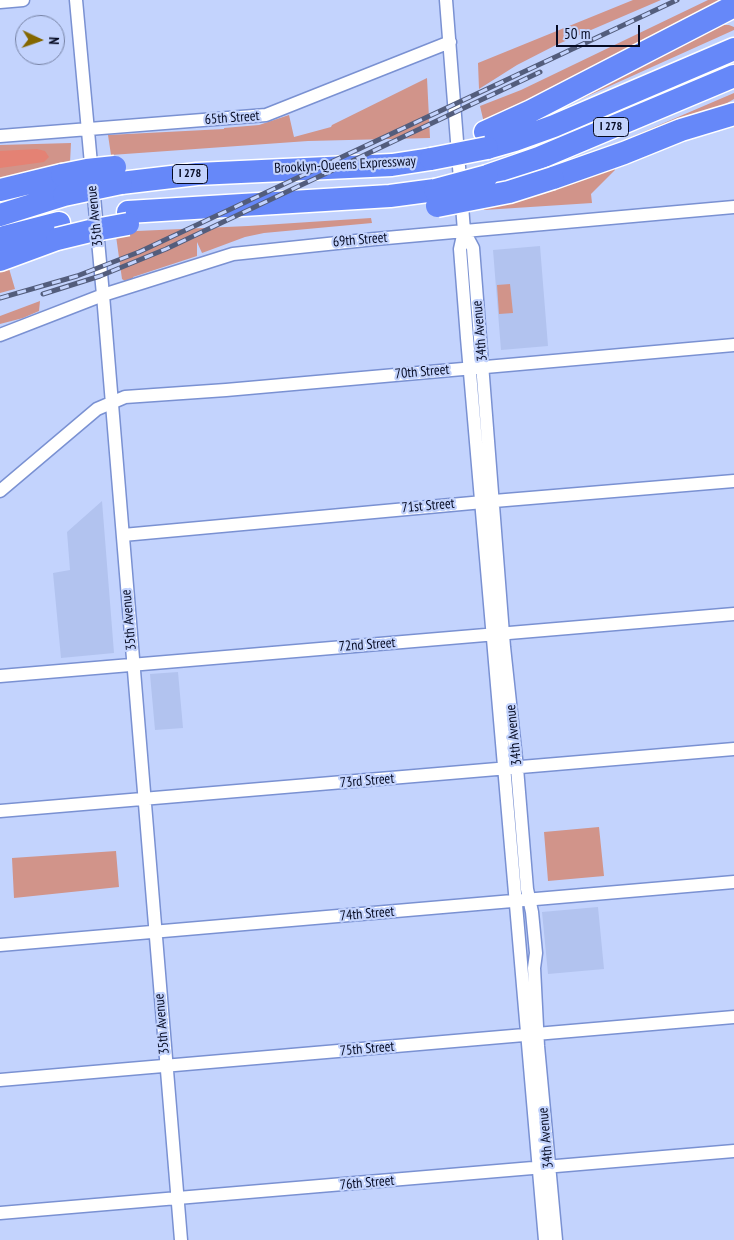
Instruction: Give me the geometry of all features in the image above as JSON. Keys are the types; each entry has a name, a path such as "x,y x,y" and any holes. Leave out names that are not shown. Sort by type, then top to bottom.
{"highway":[{"path":"486,140 532,111 734,6"},
{"path":"709,20 734,18"},
{"name":"I 278","path":"486,140 554,126 734,49"},
{"name":"I 278","path":"436,198 487,176 539,158 734,76"},
{"path":"0,238 58,231 176,208 290,202 359,210 436,198 509,192 624,153 681,130 734,104"},
{"path":"681,130 734,114"},
{"name":"Brooklyn-Queens Expressway","path":"0,215 63,185 118,175 168,176 340,167 431,153 453,142 486,140"},
{"path":"0,190 63,185"},
{"path":"0,260 58,231"}],"street":[{"path":"0,2 23,0"},
{"name":"35th Avenue","path":"76,0 103,295 181,1240"},
{"name":"34th Avenue","path":"446,0 464,231 460,249 470,368 488,501 511,768 536,953 533,1034"},
{"name":"65th Street","path":"0,136 266,115 450,42"},
{"name":"69th Street","path":"0,335 103,295 233,254 270,249 734,207"},
{"name":"34th Avenue","path":"464,231 473,248 484,367 488,501"},
{"name":"70th Street","path":"0,491 98,409 125,397 734,346"},
{"name":"71st Street","path":"122,535 488,501 734,481"},
{"name":"72nd Street","path":"0,676 734,614"},
{"name":"73rd Street","path":"0,811 734,749"},
{"name":"34th Avenue","path":"511,768 516,902 533,1034 538,1046 544,1168 545,1240"},
{"name":"74th Street","path":"0,945 734,882"},
{"name":"75th Street","path":"0,1080 734,1017"},
{"name":"76th Street","path":"0,1213 734,1152"},
{"name":"34th Avenue","path":"544,1168 556,1240"}],"shaded area":[{"path":"633,0 661,0 556,45 517,65 479,89 478,63"},
{"path":"708,0 732,0 484,123 480,106 521,90"},
{"path":"719,25 729,25 734,27 734,30 550,113"},
{"path":"427,78 430,138 308,141 111,155 108,135 224,129 259,125 289,115 294,137 331,127"},
{"path":"734,93 734,99 717,109 608,147"},
{"path":"71,143 70,163 0,181 0,145"},
{"path":"37,149 45,151 49,157 44,162 0,168 0,151"},
{"path":"616,162 615,170 591,194 592,203 484,210 483,205"},
{"path":"371,218 372,223 264,233 245,237 202,253 197,242 197,256 133,277 133,279 125,281 122,279 116,236 137,231"},
{"path":"540,246 548,346 501,350 493,250"},
{"path":"8,265 15,289 0,293 0,269"},
{"path":"510,284 513,313 499,314 497,285"},
{"path":"40,301 39,311 23,318 0,324 0,316"},
{"path":"102,501 114,653 61,658 53,573 70,570 67,532"},
{"path":"178,672 183,728 155,730 150,674"},
{"path":"599,827 604,876 548,881 544,832"},
{"path":"116,851 119,887 14,898 12,858"},
{"path":"598,907 604,969 548,974 542,912"}],"railway":[{"path":"0,298 77,276 139,252 677,0"},
{"path":"43,294 100,276 166,249 540,72"}]}
